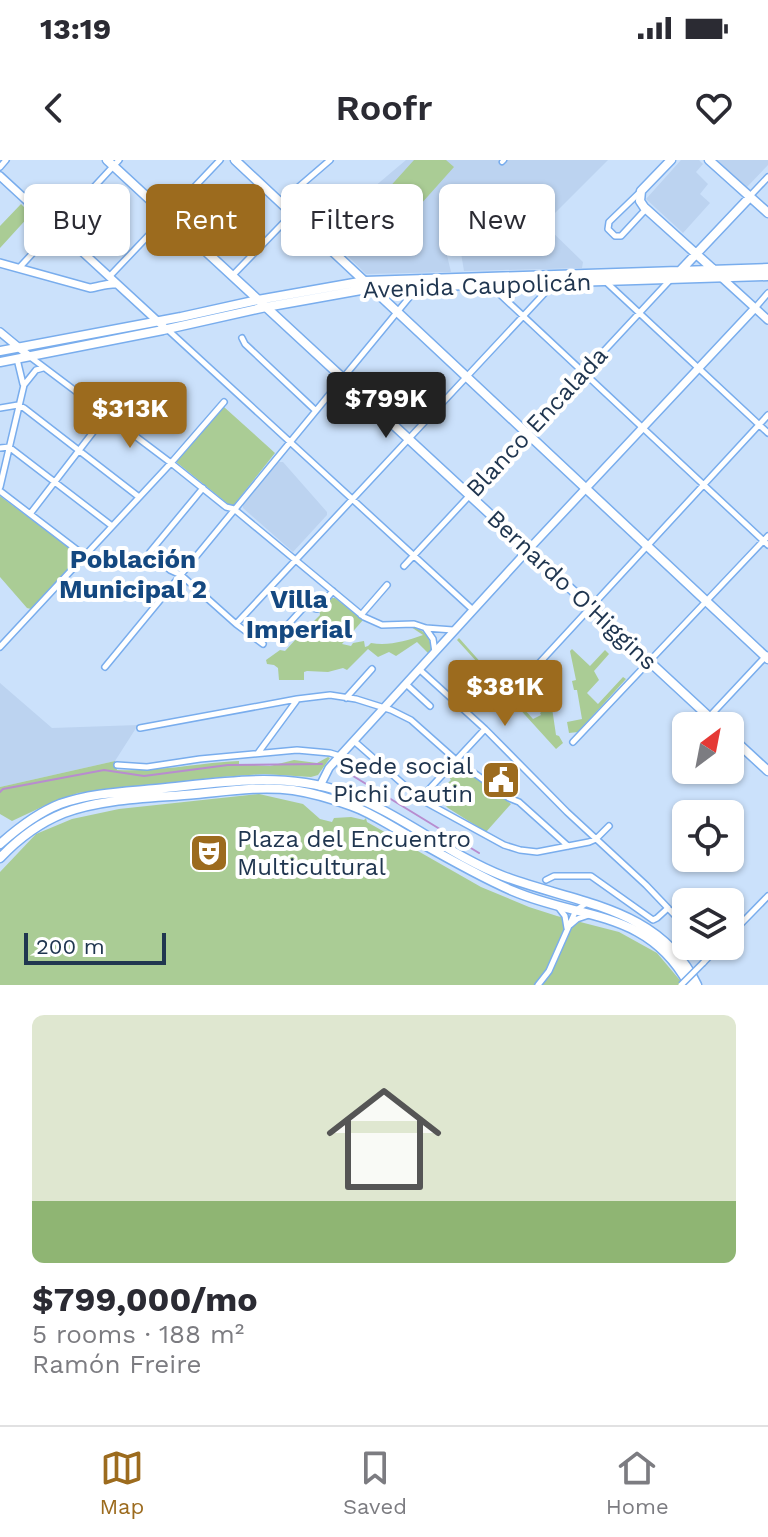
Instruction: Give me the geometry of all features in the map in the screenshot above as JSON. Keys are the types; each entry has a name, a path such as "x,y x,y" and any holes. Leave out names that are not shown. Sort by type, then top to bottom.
{"main road":[{"path":"235,160 280,203"},
{"path":"671,160 641,191 640,201 721,277"},
{"path":"709,160 768,213"},
{"name":"Bernardo O'Higgins","path":"113,162 146,195"},
{"path":"666,279 682,271 750,197"},
{"name":"Bernardo O'Higgins","path":"210,256 704,712"},
{"path":"338,256 767,656"},
{"name":"Avenida Caupolicán","path":"2,351 368,284 768,268"},
{"name":"Avenida Caupolicán","path":"368,284 418,287 768,276"},
{"name":"Avenida Caupolicán","path":"0,362 166,329 262,303"},
{"path":"178,339 176,333 179,326"},
{"path":"744,749 768,771"},
{"path":"0,844 25,823 48,810 95,795 244,780 280,780 320,786 343,792 379,808 490,870 621,913 655,934 683,962 697,985"},
{"path":"0,858 38,826 79,808 241,789 307,791 320,786"},
{"path":"296,790 355,807 521,894 630,927 651,940 672,960 689,985"}],"street":[{"path":"0,167 6,160"},
{"path":"197,184 220,160"},
{"path":"280,203 330,160"},
{"path":"94,184 113,162"},
{"path":"0,176 24,198"},
{"path":"750,197 768,177"},
{"path":"641,191 609,222 608,229 615,236 621,236 646,209"},
{"path":"232,276 281,225"},
{"path":"109,277 146,238"},
{"path":"18,269 30,256"},
{"path":"86,256 473,610"},
{"path":"0,263 90,288 118,284"},
{"path":"236,624 554,283 565,275"},
{"path":"721,277 768,320"},
{"name":"Blanco Encalada","path":"404,566 639,313 666,279"},
{"path":"604,281 768,433"},
{"path":"489,285 767,540 573,742"},
{"path":"105,667 418,287"},
{"path":"320,786 329,768 454,630 768,293"},
{"path":"3,336 226,507 234,509 361,615 382,625 414,624 454,630"},
{"path":"2,351 7,345 3,336"},
{"path":"242,338 315,410"},
{"path":"17,358 24,385"},
{"path":"45,368 36,370 24,385 0,489 85,556"},
{"path":"1,644 224,402"},
{"path":"0,408 18,405 139,497"},
{"path":"30,514 107,414"},
{"path":"531,672 768,415"},
{"path":"0,448 9,447 112,526"},
{"path":"203,488 150,552 263,644"},
{"path":"361,615 387,585"},
{"path":"284,629 305,606 317,609 333,591"},
{"path":"426,628 433,639 435,652"},
{"path":"714,712 767,656"},
{"path":"346,698 372,669"},
{"path":"419,669 485,729 672,912"},
{"path":"406,684 430,706"},
{"path":"140,728 330,695 384,708 416,723 456,760 519,802 568,846"},
{"path":"258,754 297,699"},
{"path":"420,799 485,729"},
{"path":"354,741 420,799 512,848 537,852 589,842 609,826"},
{"path":"117,765 147,767 306,750 340,756"},
{"path":"546,880 554,876 591,876 653,920 668,908"},
{"path":"744,921 768,896"},
{"path":"538,985 549,971 576,910 592,903"},
{"path":"552,904 563,913 567,929"},
{"path":"567,929 577,919 593,914"},
{"path":"681,985 706,960"}],"shaded area":[{"path":"406,160 608,160 555,213 555,184 439,184 439,256 447,256 451,272 366,274 348,256 423,256 423,184 378,184"},
{"path":"681,160 699,160 703,164 696,172 708,184 700,194 710,203 683,233 646,199"},
{"path":"717,160 768,160 768,165 747,187"},
{"path":"555,235 583,262 582,268 464,271 462,256 555,256"},
{"path":"279,462 283,462 327,512 293,552 243,508 243,504"},
{"path":"0,683 52,728 138,725 115,761 0,787"}],"green space":[{"path":"414,160 446,160 454,167 423,202 423,184 392,184"},
{"path":"21,204 24,207 24,222 0,248 0,226"},
{"path":"224,407 275,453 233,506 175,461"},
{"path":"0,496 70,548 75,562 31,609 0,577"},
{"path":"332,598 363,620 342,644 351,646 364,641 365,647 371,643 397,642 423,635 411,627 426,635 431,651 429,654 417,642 396,656 389,652 378,657 368,649 347,670 307,671 304,672 304,680 279,680 278,668 267,664 266,660 312,632 310,625 320,615 319,609"},
{"path":"459,638 492,675 505,665 510,672 501,676 503,679 500,682 533,719 544,710 521,684 526,680 528,683 546,667 556,735 563,743 556,749 457,640"},
{"path":"572,649 590,666 605,650 609,654 594,671 599,680 587,693 598,704 623,677 626,679 578,732 569,733 567,722 582,719 577,690 574,690 572,681 576,680"},
{"path":"328,757 318,775 311,777 264,774 78,793 12,821 0,814 0,787 115,761 117,770 133,770 239,761 239,764 270,766 294,760 317,763"},
{"path":"458,764 511,804 486,832 435,796 451,780 449,777"},
{"path":"259,794 303,804 320,819 332,822 334,818 366,818 367,822 481,887 529,907 619,932 657,953 684,985 0,985 0,872 36,834 72,819 119,809"}],"waterway":[{"path":"0,792 104,770 144,776 228,765 322,764"},
{"path":"340,768 479,853"}],"place":[{"name":"Sede social Pichi Cautin","path":"501,780"},
{"name":"Plaza del Encuentro Multicultural","path":"209,853"}],"district":[{"name":"Población Municipal 2","path":"133,574"},
{"name":"Villa Imperial","path":"299,614"}]}
